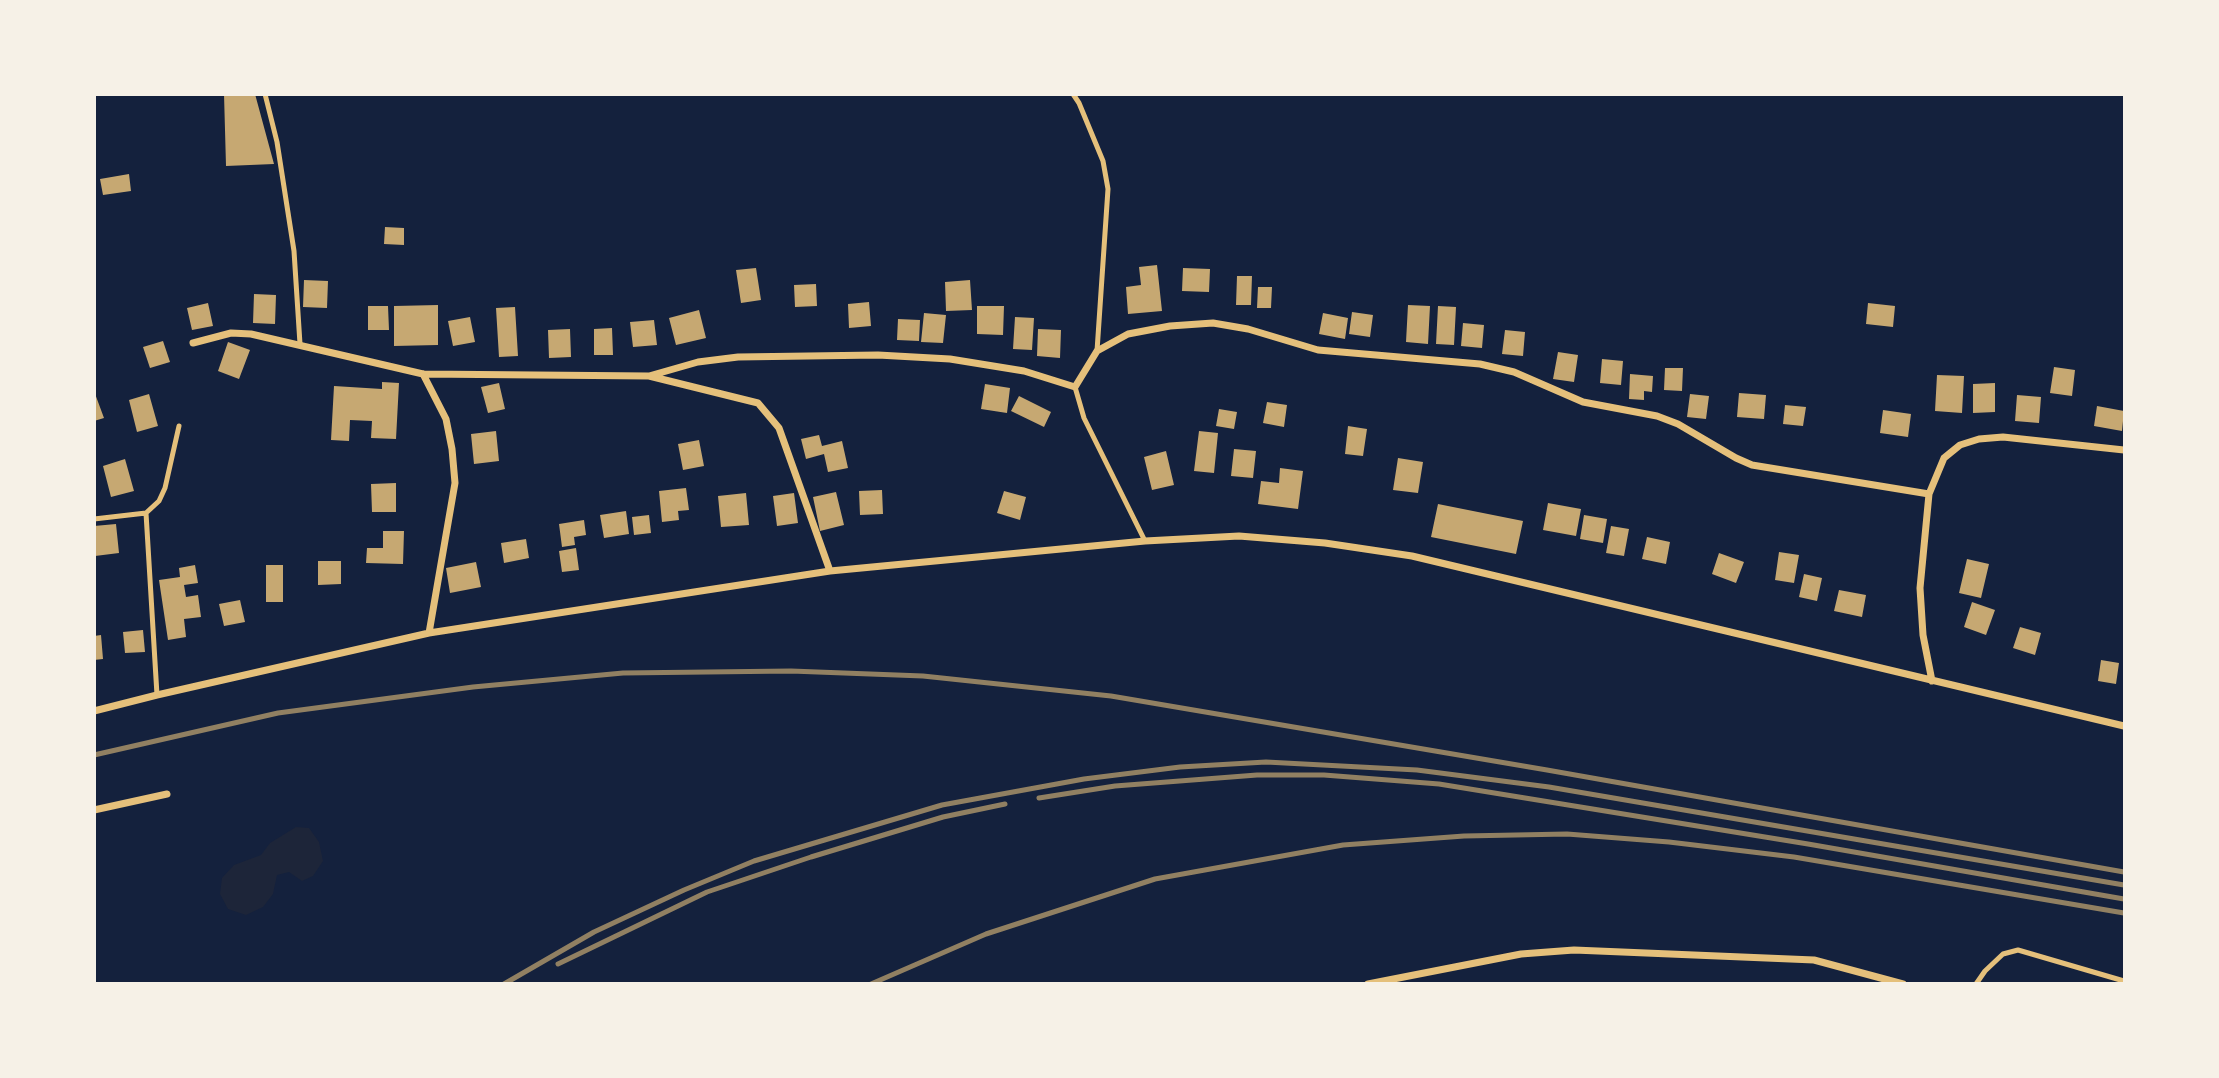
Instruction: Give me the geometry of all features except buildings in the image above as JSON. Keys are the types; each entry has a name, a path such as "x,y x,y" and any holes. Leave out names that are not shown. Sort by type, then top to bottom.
{"street":[{"path":"649,376 698,362 738,357 878,355 950,359 1011,369 1075,387 1097,351 1128,334 1170,326 1213,323 1248,329 1318,350 1480,365 1514,372 1583,402 1657,416 1678,424 1752,465 1929,494"},
{"path":"193,343 231,333 251,334 423,374 649,376 758,403 779,428 831,571"},
{"path":"423,374 446,419 455,483 429,633"},
{"path":"1932,681 1923,635 1920,588 1929,494 1944,458 1960,445 1979,439 2003,437 2124,450"},
{"path":"94,711 429,633 831,571 1145,541 1239,536 1325,543 1412,556 2124,726"},
{"path":"94,810 167,794"},
{"path":"1368,984 1521,954 1574,950 1814,960 1903,984"}],"lane":[{"path":"265,94 277,142 294,251 300,344"},
{"path":"1073,94 1103,161 1108,189 1097,351"},
{"path":"1075,387 1084,418 1145,541"},
{"path":"94,519 146,513 159,501 165,488 179,426"},
{"path":"146,513 157,695"},
{"path":"1976,984 2003,954 2018,950 2124,981"}],"shaded area":[{"path":"296,827 309,828 319,842 323,861 313,876 302,881 289,872 277,875 273,894 263,907 246,915 228,909 220,894 222,878 234,865 261,855 270,843"}],"railway":[{"path":"94,755 278,713 473,687 623,673 791,671 923,676 1111,696 2124,872"},
{"path":"504,984 594,932 754,861 942,805 1084,779 1180,767 1266,762 1417,770 1549,787 2124,885"},
{"path":"1039,798 1115,786 1257,775 1324,775 1439,784 2124,899"},
{"path":"558,964 707,892 943,817 1005,804"},
{"path":"871,984 986,934 1155,879 1343,845 1464,836 1567,834 1669,842 1794,857 2124,913"}]}
